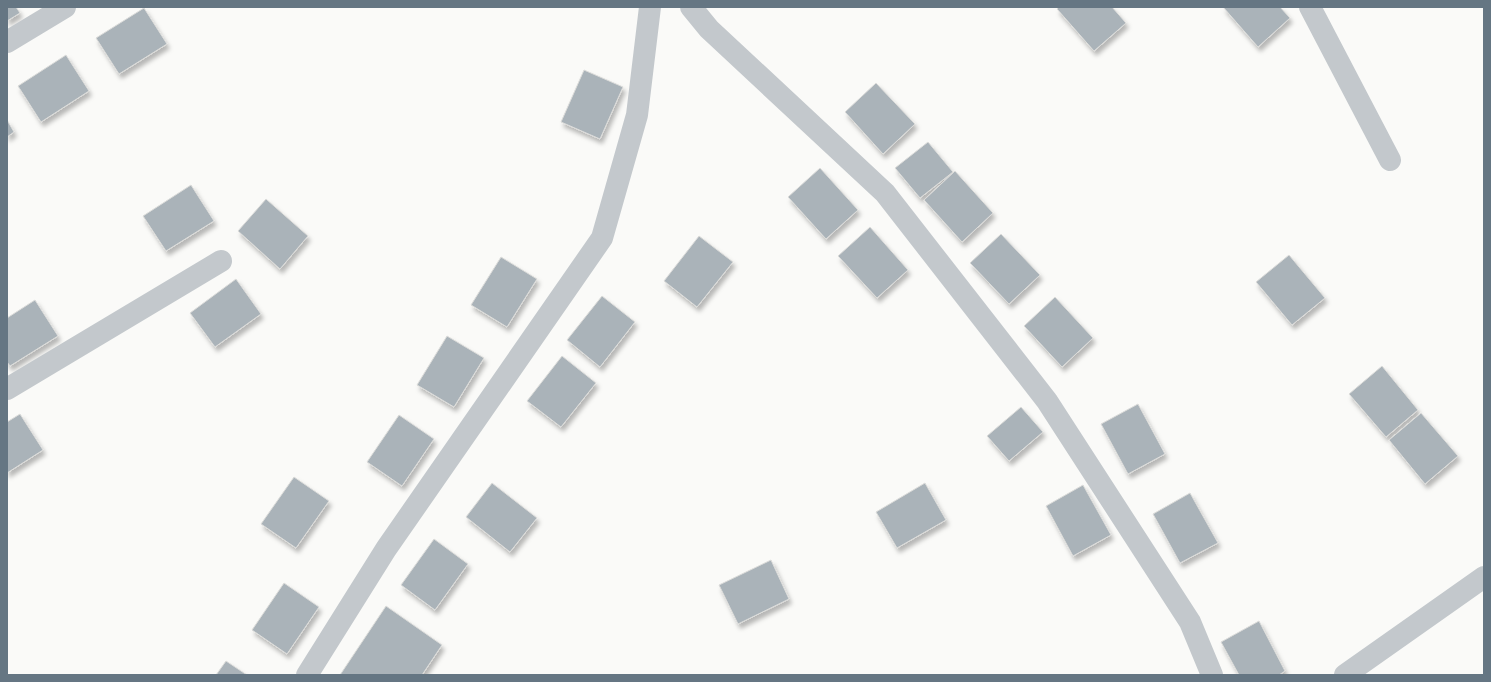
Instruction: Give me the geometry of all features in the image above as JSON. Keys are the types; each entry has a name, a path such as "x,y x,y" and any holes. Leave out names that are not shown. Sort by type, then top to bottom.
{"street":[{"path":"7,42 65,7"},
{"path":"307,675 386,549 602,238 637,115 650,7"},
{"path":"691,7 709,29 885,193 1047,401 1190,622 1212,675"},
{"path":"1310,7 1390,160"},
{"path":"7,389 221,262"},
{"path":"1345,675 1484,577"}],"building":[{"path":"7,7 16,7 20,13 7,21"},
{"path":"1059,7 1112,7 1126,23 1094,51 1057,9"},
{"path":"1223,7 1280,7 1290,18 1258,47"},
{"path":"144,8 167,44 119,74 96,38"},
{"path":"66,55 89,91 41,122 18,86"},
{"path":"584,70 623,87 600,139 561,122"},
{"path":"876,83 915,124 883,154 845,112"},
{"path":"7,120 14,132 7,137"},
{"path":"928,142 953,172 920,198 895,168"},
{"path":"820,168 858,210 826,239 788,197"},
{"path":"955,171 993,213 962,242 924,200"},
{"path":"191,185 214,221 166,251 143,216"},
{"path":"266,199 308,236 280,269 238,231"},
{"path":"870,227 908,270 877,298 838,256"},
{"path":"1001,234 1040,275 1009,304 970,263"},
{"path":"699,236 733,262 697,307 664,281"},
{"path":"1289,255 1325,298 1292,325 1256,282"},
{"path":"501,257 537,279 507,327 471,305"},
{"path":"236,279 261,314 215,347 190,313"},
{"path":"602,296 635,322 600,367 567,340"},
{"path":"1055,297 1093,338 1062,367 1024,326"},
{"path":"35,300 58,336 10,366 7,362 7,318"},
{"path":"447,336 484,358 454,407 417,385"},
{"path":"562,356 596,383 561,427 527,401"},
{"path":"1382,366 1418,410 1386,437 1349,394"},
{"path":"1138,404 1165,454 1128,474 1101,424"},
{"path":"1021,407 1043,432 1009,461 987,436"},
{"path":"1421,413 1458,456 1425,484 1389,440"},
{"path":"20,414 43,450 7,473 7,422"},
{"path":"399,415 434,439 402,486 367,462"},
{"path":"294,477 329,501 296,548 261,524"},
{"path":"492,483 537,518 510,552 466,517"},
{"path":"925,483 946,520 897,548 876,512"},
{"path":"1083,485 1111,535 1073,556 1046,506"},
{"path":"1190,493 1218,543 1180,563 1153,514"},
{"path":"434,539 468,564 435,610 401,585"},
{"path":"771,560 789,599 738,624 719,585"},
{"path":"284,583 319,607 287,654 252,630"},
{"path":"386,606 442,645 422,675 340,675"},
{"path":"1259,621 1285,671 1279,675 1239,675 1221,642"},
{"path":"226,661 247,675 216,675"}]}
